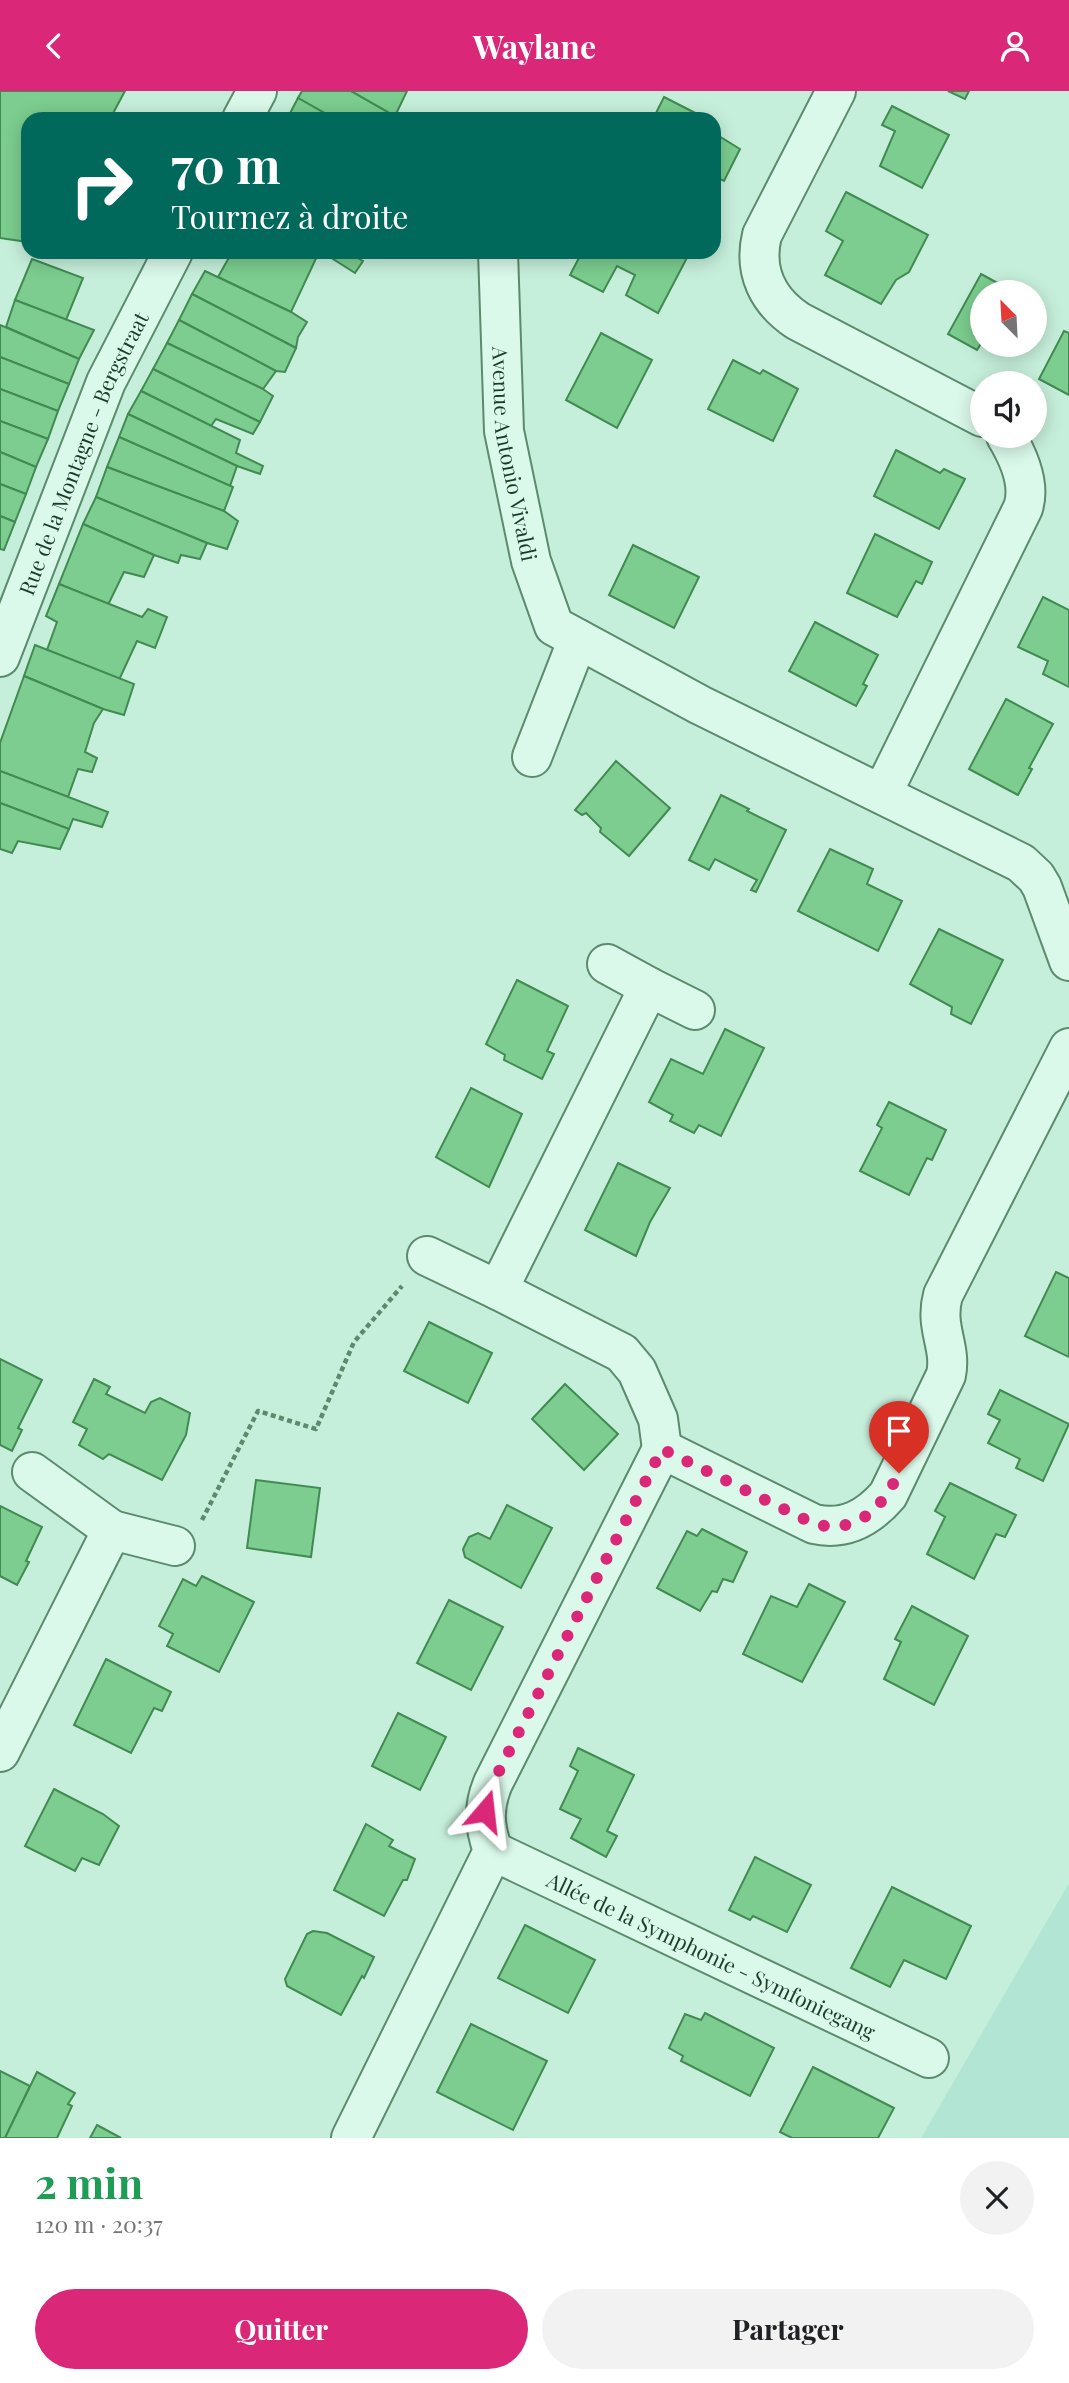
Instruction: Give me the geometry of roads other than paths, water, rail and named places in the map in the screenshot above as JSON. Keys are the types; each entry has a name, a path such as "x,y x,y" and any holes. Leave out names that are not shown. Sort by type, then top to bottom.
{"street":[{"path":"246,112 257,91"},
{"path":"836,91 762,236 758,255 767,290 778,306 798,321 970,411"},
{"name":"Rue de la Montagne - Bergstraat","path":"0,657 106,382 169,259"},
{"name":"Avenue Antonio Vivaldi","path":"498,259 504,431 531,561 554,626 700,705 1021,863 1042,887 1069,961"},
{"path":"882,794 1023,508 1026,498 1025,481 1011,448"},
{"path":"532,757 578,639"},
{"path":"607,964 695,1010"},
{"path":"498,1290 649,986"},
{"path":"662,1449 814,1524 837,1527 849,1524 881,1504 888,1495 946,1375 948,1364 939,1313 943,1295 1069,1048"},
{"path":"351,2138 493,1851 487,1834 485,1811 493,1783 662,1449 658,1419 637,1371 622,1353 427,1256"},
{"path":"32,1472 113,1531 175,1546"},
{"path":"0,1752 113,1531"},
{"name":"Allée de la Symphonie - Symfoniegang","path":"493,1851 929,2058"}]}
